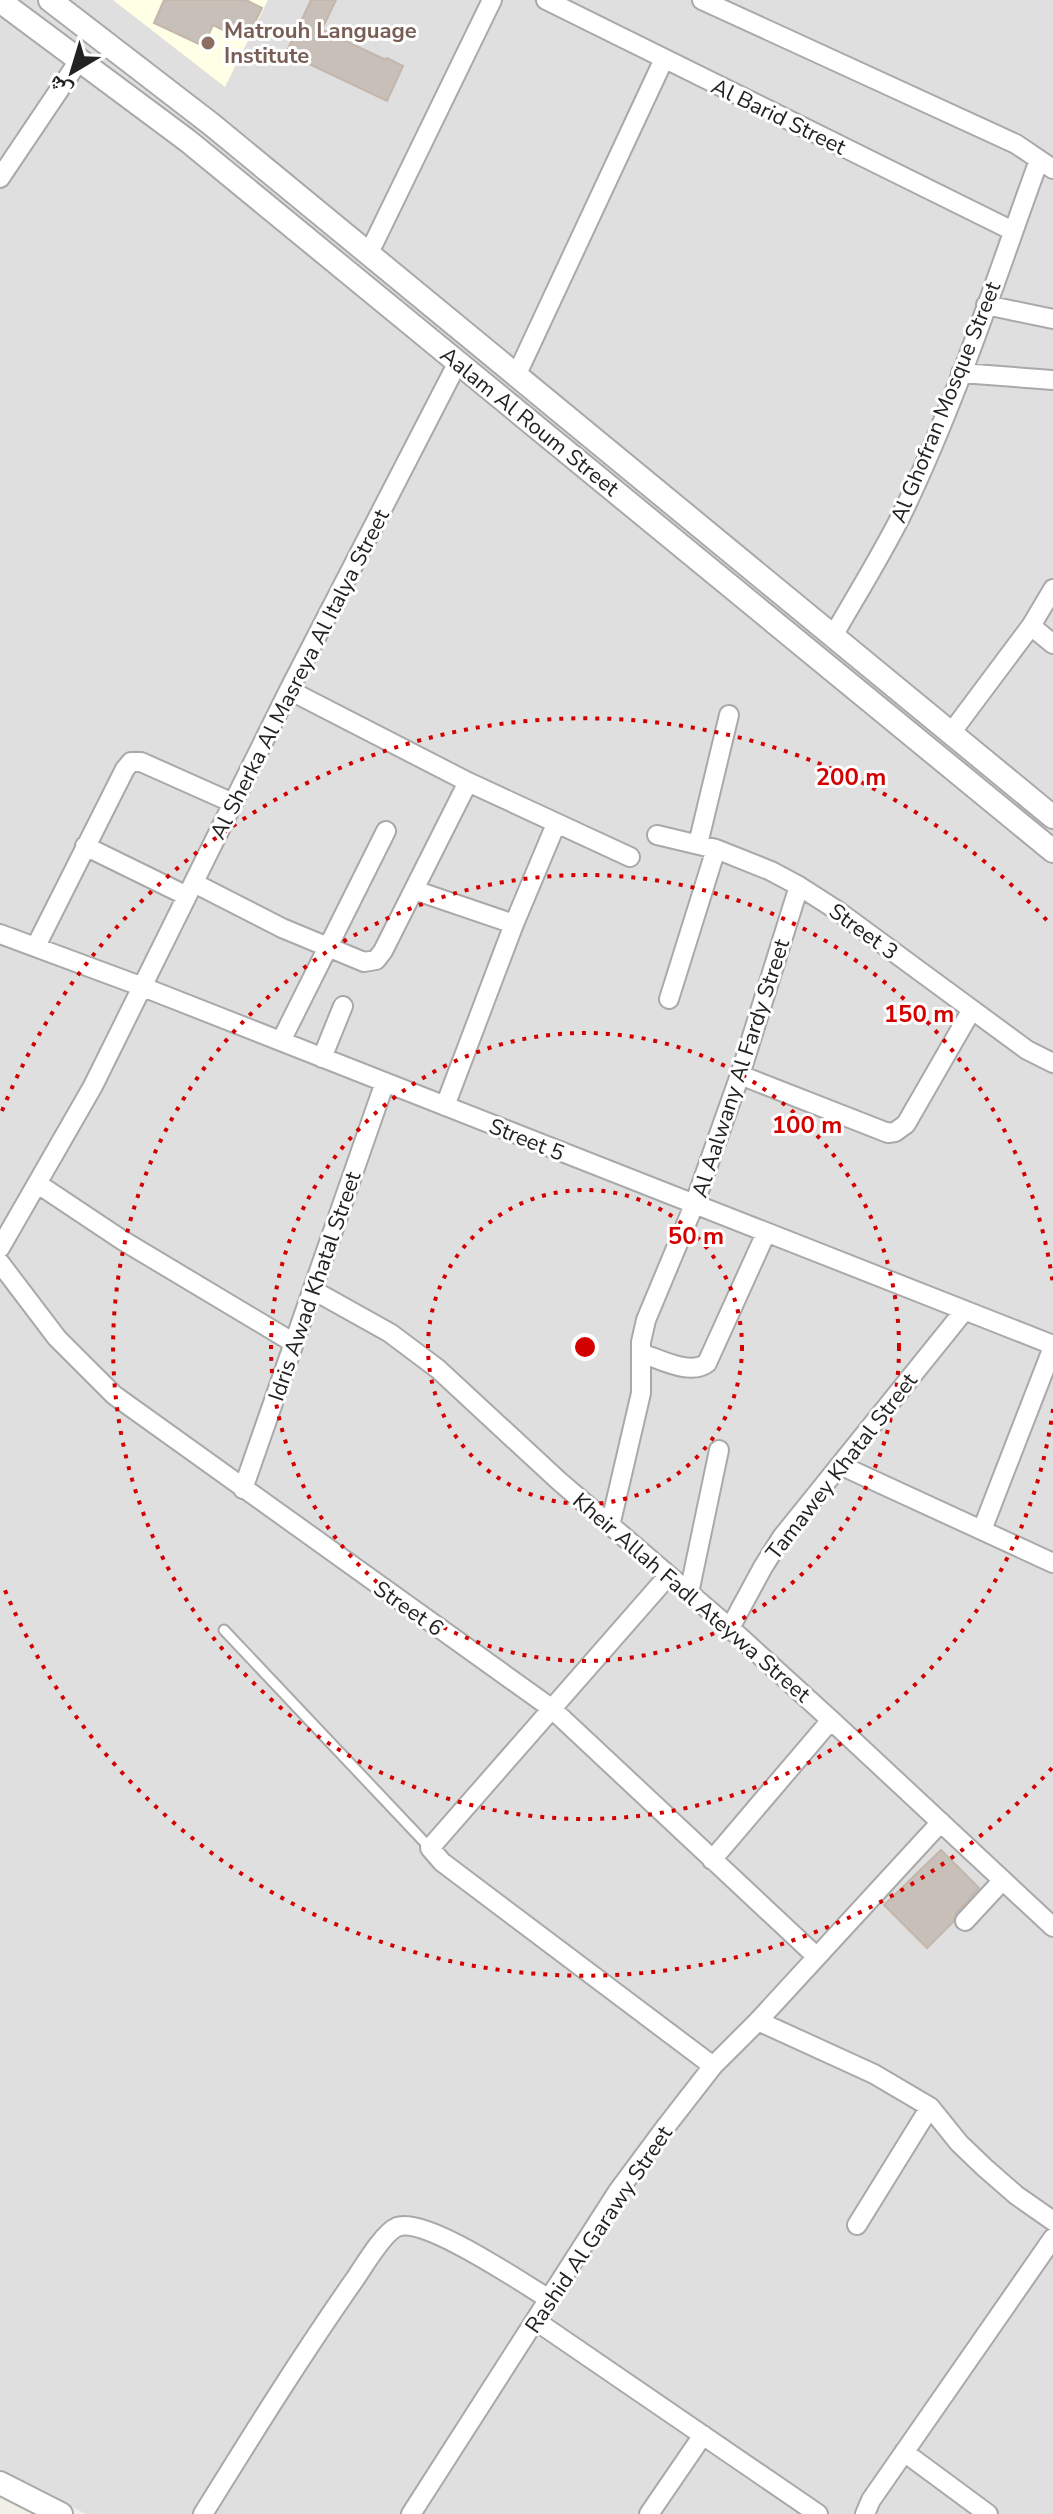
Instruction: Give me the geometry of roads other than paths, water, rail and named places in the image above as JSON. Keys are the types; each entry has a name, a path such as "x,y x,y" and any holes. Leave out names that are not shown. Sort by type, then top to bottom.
{"street":[{"name":"Aalam Al Roum Street","path":"50,0 174,94 1053,817"},
{"path":"368,255 492,0"},
{"name":"Al Barid Street","path":"546,0 1013,231"},
{"path":"702,0 1016,144 1046,165"},
{"name":"Aalam Al Roum Street","path":"0,1 199,150 1053,851"},
{"path":"0,178 80,59"},
{"path":"516,376 664,59"},
{"name":"Al Ghofran Mosque Street","path":"833,636 902,513 961,373 1013,231 1046,165"},
{"path":"986,305 1053,319"},
{"name":"Al Sherka Al Masreya Al Italya Street","path":"0,1248 93,1086 289,690 458,362"},
{"path":"961,373 1053,380"},
{"path":"949,766 958,739 1053,589"},
{"path":"1031,626 1053,644"},
{"path":"289,690 468,782 630,857"},
{"path":"669,999 707,846 729,715"},
{"path":"36,946 131,762 141,762 233,803"},
{"path":"85,846 327,948 364,962 376,960 468,782"},
{"path":"445,1106 514,924 556,824"},
{"path":"281,1041 386,831"},
{"name":"Street 3","path":"657,835 707,846 771,871 799,886 838,911 971,1011 1027,1050 1053,1063"},
{"name":"Al Aalwany Al Fardy Street","path":"610,1526 641,1393 641,1353 646,1320 694,1205 740,1075 799,886"},
{"path":"414,890 514,924"},
{"name":"Street 5","path":"0,934 143,987 1053,1346"},
{"path":"322,1058 343,1006"},
{"path":"740,1075 888,1133 895,1132 906,1124 971,1011"},
{"name":"Idris Awad Khatal Street","path":"243,1489 385,1082"},
{"path":"38,1184 134,1248 294,1343"},
{"path":"641,1353 690,1368 702,1367 707,1363 766,1233"},
{"name":"Street 6","path":"0,1263 57,1338 94,1378 243,1489 551,1708 817,1957"},
{"name":"Kheir Allah Fadl Ateywa Street","path":"313,1290 415,1350 610,1526 730,1628 1053,1927"},
{"name":"Tamawey Khatal Street","path":"730,1628 782,1537 964,1311"},
{"path":"982,1530 1053,1346"},
{"path":"689,1593 719,1450"},
{"path":"840,1465 1053,1563"},
{"path":"668,1576 430,1848 442,1862 713,2066"},
{"path":"712,1860 831,1720"},
{"name":"Rashid Al Garawy Street","path":"411,2514 618,2191 713,2066 941,1822"},
{"path":"965,1921 1003,1880"},
{"path":"758,2021 874,2074 930,2107 959,2143 984,2167 1053,2221"},
{"path":"857,2225 930,2107"},
{"path":"203,2514 302,2355 375,2251 397,2227 410,2226 444,2236 549,2299"},
{"path":"865,2514 871,2500 1053,2238"},
{"path":"536,2321 818,2514"},
{"path":"649,2514 703,2435"},
{"path":"904,2452 988,2514"},
{"path":"0,2483 61,2514"}],"lane":[{"path":"224,1630 430,1848"}],"place":[{"name":"Matrouh Language Institute","path":"208,43"}]}
